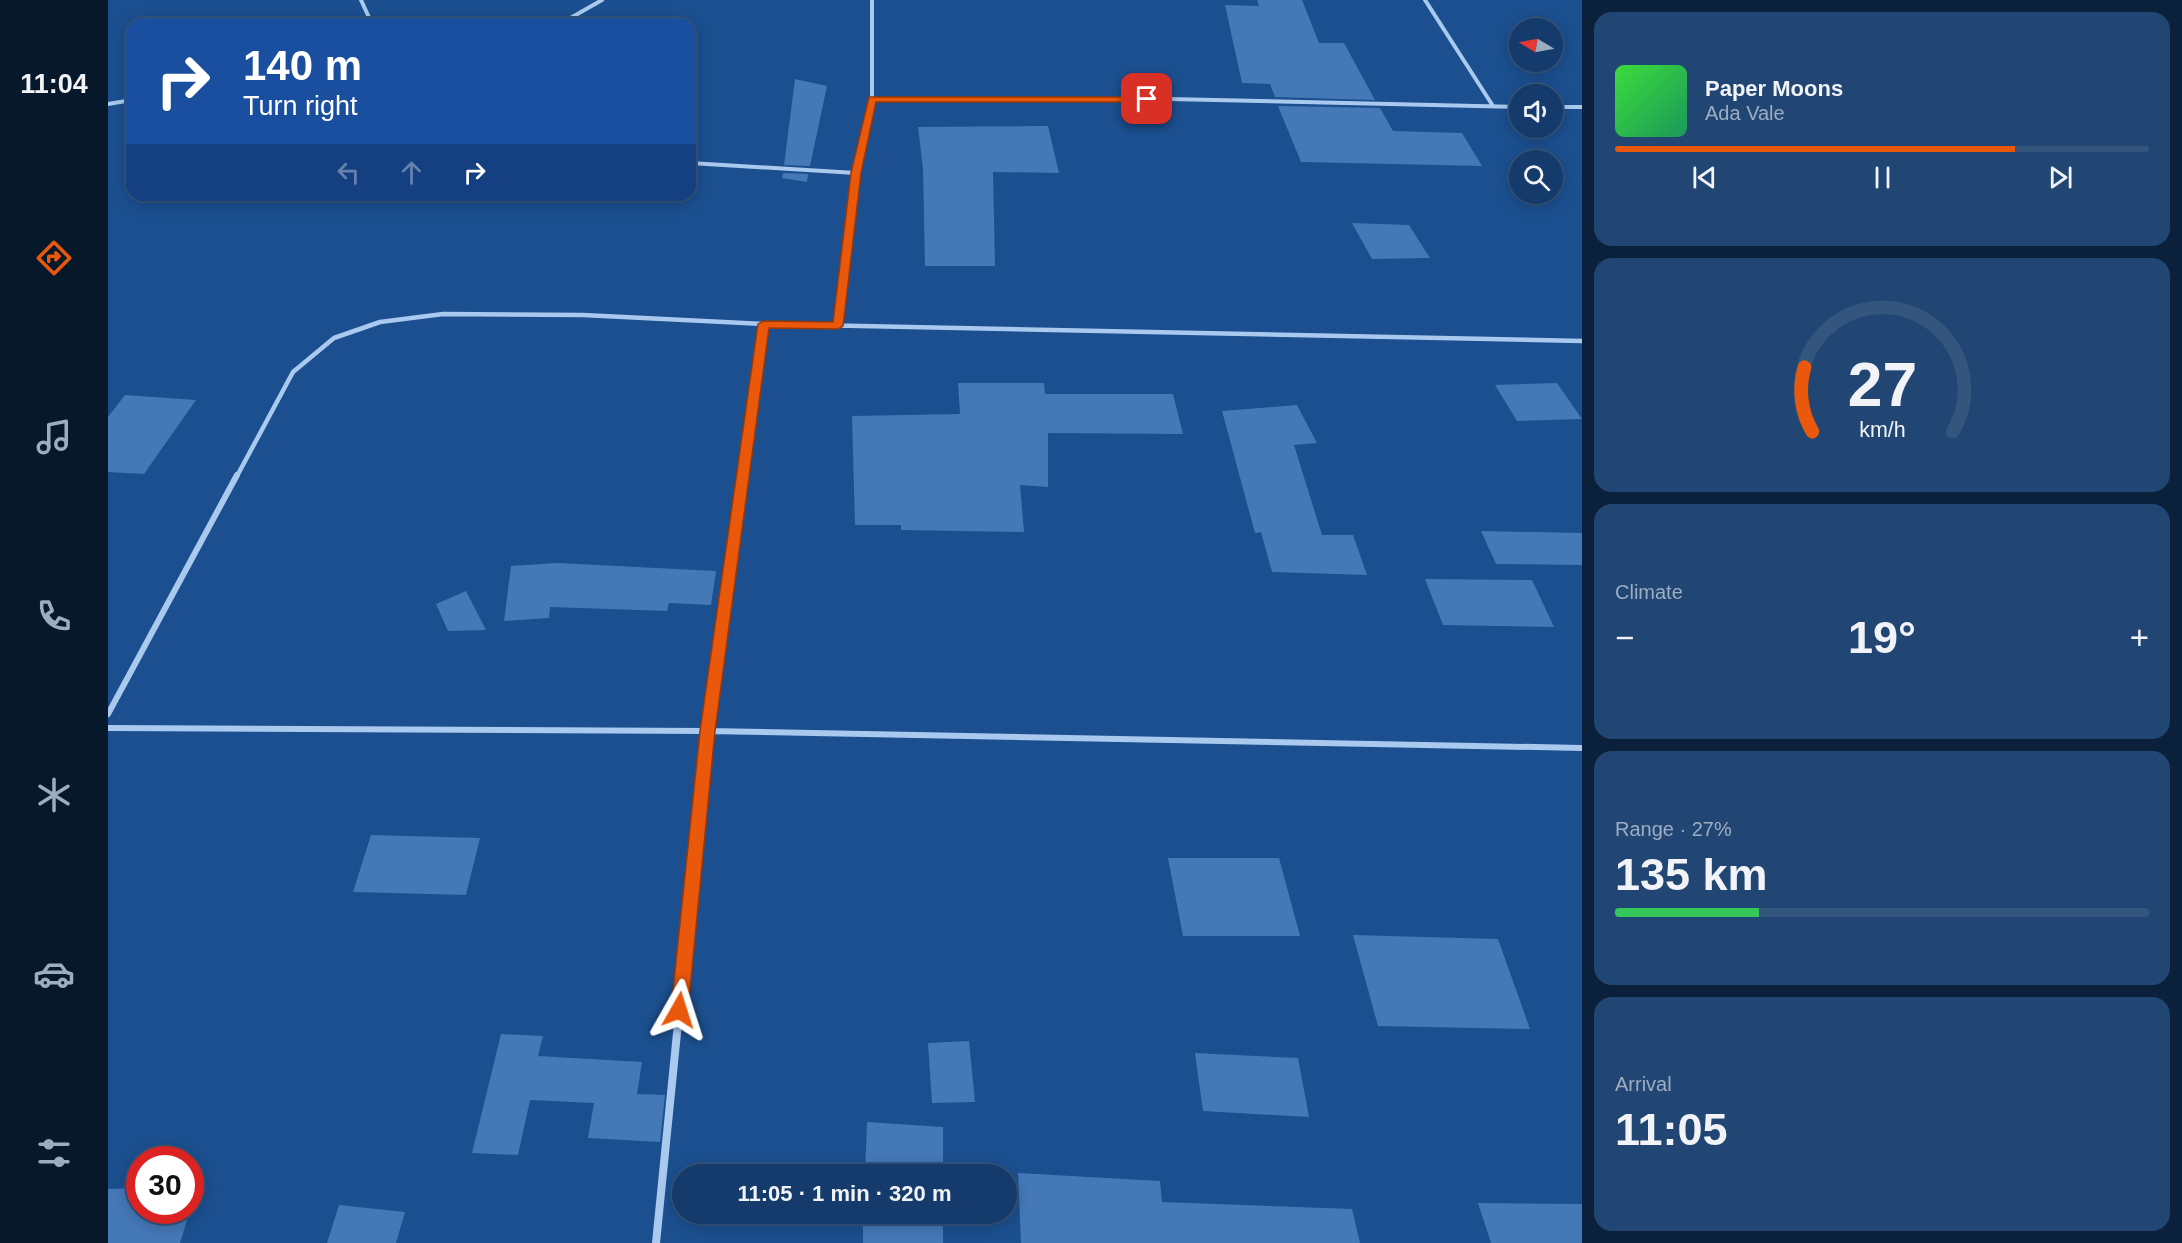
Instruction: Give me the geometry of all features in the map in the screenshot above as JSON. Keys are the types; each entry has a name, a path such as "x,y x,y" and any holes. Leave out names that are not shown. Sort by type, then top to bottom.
{"street":[{"path":"361,0 369,18"},
{"path":"570,18 602,0"},
{"path":"838,326 856,173 872,99 872,0"},
{"path":"1425,0 1493,106"},
{"path":"872,99 1170,99 1509,107"},
{"path":"108,104 126,101"},
{"path":"1563,107 1582,108"},
{"path":"696,163 856,173"},
{"path":"108,714 293,372 334,338 381,322 443,314 583,315 838,326 1582,342"},
{"path":"656,1243 707,731 764,324"},
{"path":"108,728 707,731 1582,748"}],"building":[{"path":"1257,0 1302,0 1319,43 1344,43 1375,100 1275,97 1270,84 1242,83 1225,5 1259,6"},
{"path":"795,79 827,86 810,166 784,165"},
{"path":"1278,106 1380,108 1393,131 1462,133 1482,166 1301,162"},
{"path":"1048,126 1059,173 993,172 995,266 925,266 923,169 918,127"},
{"path":"783,173 808,174 807,182 782,178"},
{"path":"1352,223 1409,225 1430,258 1372,259"},
{"path":"958,383 1044,383 1045,394 1173,394 1183,434 1048,433 1048,487 1020,485 1024,532 901,530 901,525 855,525 852,416 960,414"},
{"path":"1557,383 1582,419 1517,421 1495,385"},
{"path":"125,395 196,400 144,474 108,472 108,417"},
{"path":"1297,405 1317,443 1294,445 1322,535 1353,535 1367,575 1272,572 1261,532 1255,533 1222,411"},
{"path":"1481,531 1582,533 1582,565 1496,564"},
{"path":"557,563 716,571 711,605 669,603 667,611 550,607 549,618 504,621 511,566"},
{"path":"1425,579 1532,580 1554,627 1443,625"},
{"path":"466,591 486,630 448,631 436,604"},
{"path":"371,835 480,838 466,895 353,892"},
{"path":"1168,858 1279,858 1300,936 1183,936"},
{"path":"1353,935 1498,939 1530,1029 1378,1026"},
{"path":"501,1034 543,1036 538,1056 642,1062 637,1094 665,1095 660,1142 588,1138 594,1103 530,1100 518,1155 472,1153"},
{"path":"969,1041 975,1102 932,1103 928,1043"},
{"path":"1195,1053 1298,1058 1309,1117 1203,1111"},
{"path":"867,1122 943,1127 943,1164 865,1164"},
{"path":"1018,1173 1160,1181 1162,1202 1352,1209 1360,1243 1021,1243"},
{"path":"126,1188 126,1224 186,1224 180,1243 108,1243 108,1189"},
{"path":"1478,1203 1582,1204 1582,1243 1491,1243"},
{"path":"339,1205 405,1212 396,1243 327,1243"},
{"path":"863,1224 943,1224 943,1243 863,1243"}],"route":[{"path":"679,1010 707,731 764,324 838,326 856,173 872,99 1147,99"}]}
